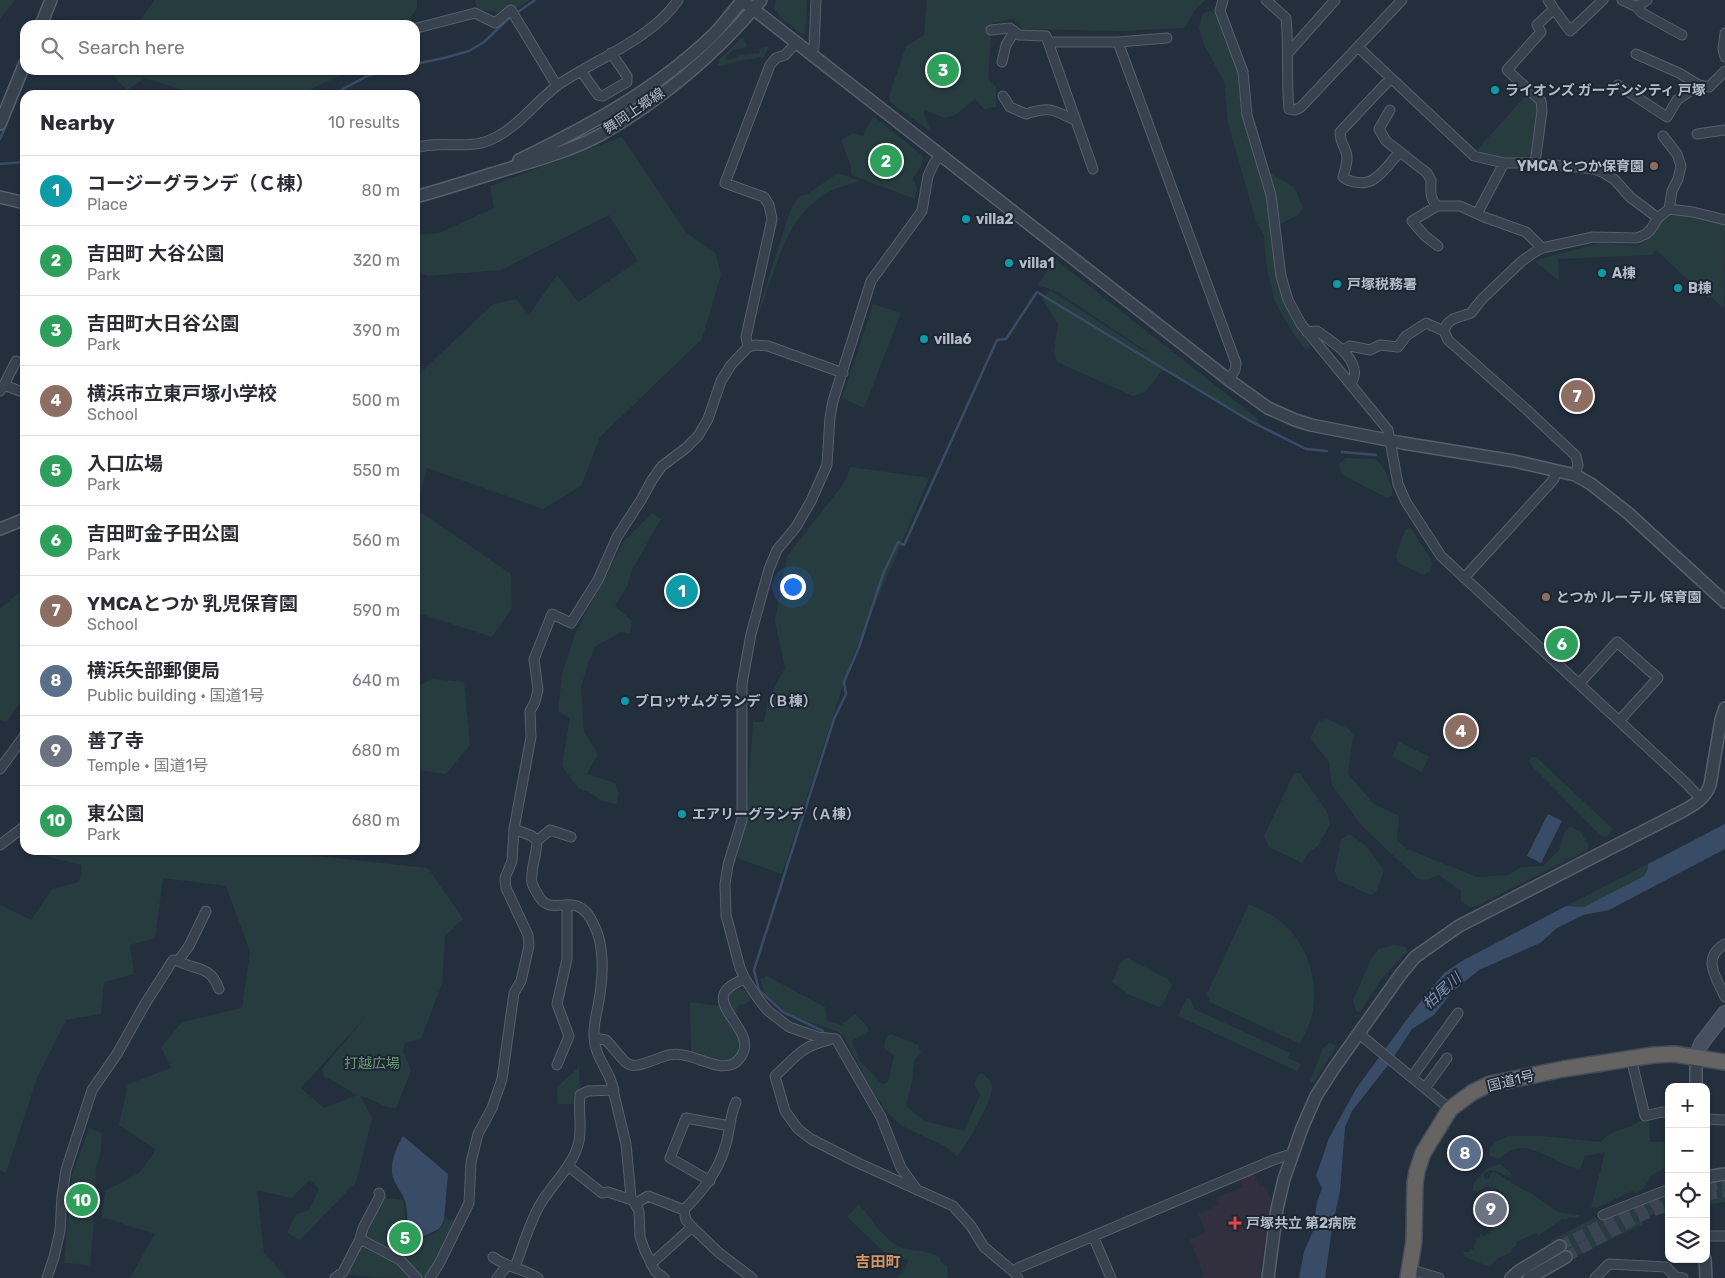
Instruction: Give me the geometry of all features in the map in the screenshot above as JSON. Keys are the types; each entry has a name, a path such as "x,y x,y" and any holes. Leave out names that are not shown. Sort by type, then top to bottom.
{"highway":[{"name":"国道1号","path":"1409,1274 1414,1241 1415,1183 1423,1153 1450,1109 1473,1092 1490,1084 1630,1058 1674,1054 1725,1062"}],"main road":[{"path":"1696,1056 1701,1044 1725,1013"}],"street":[{"path":"42,20 51,0"},
{"path":"420,147 440,144 462,145 488,141 503,133 557,86 657,25 678,0"},
{"path":"743,0 757,5 796,43 1228,380 1268,408 1295,420 1327,428 1575,474 1591,484 1628,514 1725,602"},
{"name":"舞岡上郷線","path":"491,174 566,138 635,97 684,61 714,33 743,0"},
{"path":"810,53 814,47 816,0"},
{"path":"1223,0 1220,11 1243,72 1247,115 1272,195 1281,276 1288,300 1301,324 1388,430 1396,476 1406,502 1440,556 1701,799"},
{"path":"1289,52 1335,0"},
{"path":"1268,1 1286,18 1289,52 1287,89 1289,109 1294,110 1301,107 1402,0"},
{"path":"1548,0 1570,31 1603,0"},
{"path":"1622,0 1682,35"},
{"path":"1636,7 1646,0"},
{"name":"舞岡上郷線","path":"420,195 543,159 601,134 639,110 690,72 722,44 757,5"},
{"path":"1535,163 1542,111 1541,101 1508,70 1541,32 1537,25 1554,9"},
{"path":"420,27 475,13 495,23 511,10 557,86"},
{"path":"991,30 1010,28 1019,35 1046,36 1092,169"},
{"path":"1002,62 1006,46 1014,32"},
{"path":"1725,33 1723,49 1725,57"},
{"path":"1049,42 1118,42 1168,38"},
{"path":"1118,42 1236,363 1235,370 1228,380"},
{"path":"748,347 746,337 772,219 769,205 764,197 725,183 770,65 776,58 785,56 796,43"},
{"path":"1358,48 1474,156 1504,163 1535,163 1594,169 1615,180 1630,197 1658,218"},
{"path":"581,71 598,95 603,96 626,82 627,76 611,53"},
{"path":"1636,54 1699,85 1709,87 1725,71"},
{"path":"0,124 20,75"},
{"path":"1391,78 1340,132 1340,140 1347,154 1347,163 1343,177 1349,181 1373,180 1400,152"},
{"path":"1618,85 1667,117 1677,100 1699,85"},
{"path":"1004,96 1010,107 1026,114 1042,109 1053,110 1075,120"},
{"path":"1390,110 1379,129 1386,141 1427,173 1432,180 1430,195 1438,206"},
{"path":"1697,134 1725,130"},
{"path":"1444,332 1447,324 1453,319 1470,313 1522,261 1542,248 1593,237 1637,238 1646,234 1658,218 1669,209 1672,192 1681,166 1677,154 1663,136"},
{"path":"836,1039 818,1036 789,1026 767,1010 745,979 740,968 726,915 725,884 728,865 742,820 742,684 751,634 769,569 777,550 796,527 811,501 827,466 830,417 833,401 871,281 922,211 928,176 934,163 940,156"},
{"path":"1477,214 1504,163"},
{"path":"0,197 20,202"},
{"path":"1438,246 1425,236 1412,221 1438,206 1460,206 1526,232 1542,248"},
{"path":"1669,209 1725,218"},
{"path":"1343,350 1350,346 1370,350 1380,345 1398,347 1406,336 1426,323 1444,332 1448,340 1576,456 1578,465 1575,474"},
{"path":"1308,332 1317,331 1343,350 1354,368 1354,376 1350,384"},
{"path":"430,1278 450,1244 468,1204 474,1146 478,1134 492,1108 502,1078 514,993 521,981 529,946 525,926 506,888 506,878 512,861 514,829 530,737 530,712 538,690 534,659 552,614 571,623 598,580 617,537 652,480 662,466 686,448 698,436 708,420 721,381 731,365 748,347 755,345 768,346 843,373"},
{"path":"16,361 2,388 20,392"},
{"path":"1464,578 1554,480 1556,470"},
{"path":"1,527 20,521"},
{"path":"1579,684 1617,642 1658,678 1619,721"},
{"path":"1268,1278 1277,1209 1292,1154 1316,1096 1362,1037 1400,974 1416,957 1459,926 1681,812 1701,799 1707,793 1710,785 1721,720 1725,708"},
{"path":"0,769 20,742"},
{"path":"514,829 532,836 537,841 532,882 540,898 546,904 576,906 582,909 590,918 598,935 601,976 600,993 593,1026 595,1049 610,1077 614,1090 626,1144 631,1197 639,1211 640,1237 652,1271 664,1278"},
{"path":"0,845 20,830"},
{"path":"537,841 550,830 571,837"},
{"path":"557,1066 568,1036 557,1004 567,959 567,905"},
{"path":"178,961 189,946 206,910"},
{"path":"1725,944 1717,948 1711,959 1725,997"},
{"path":"47,1278 60,1231 66,1170 92,1090 174,960 188,966 205,969 217,982 220,989"},
{"path":"594,1038 606,1040 622,1060 629,1065 643,1064 673,1053 680,1053 718,1065 727,1066 734,1064 744,1052 746,1043 744,1035 726,1012 723,1004 724,995 735,982 745,979"},
{"path":"1410,1075 1458,1013"},
{"path":"1362,1037 1450,1109"},
{"path":"836,1039 881,1117 901,1168 918,1191"},
{"path":"836,1039 807,1047 797,1054 775,1076 785,1111 798,1129 811,1139 885,1176 952,1206 971,1226 984,1247 1017,1275"},
{"path":"1696,1056 1696,1083"},
{"path":"1425,1088 1446,1058"},
{"path":"1630,1058 1644,1116 1665,1112"},
{"path":"498,1278 511,1267 531,1221 550,1189 568,1166 579,1140 580,1095 588,1091 614,1090"},
{"path":"684,1210 710,1181 718,1167 726,1146 732,1110 736,1102"},
{"path":"710,1181 670,1158 686,1118 730,1126"},
{"path":"1710,1119 1725,1120"},
{"path":"1017,1275 1018,1268 1264,1164 1292,1154"},
{"path":"568,1166 602,1193 608,1192 638,1202 648,1196 684,1210"},
{"path":"1710,1177 1725,1174"},
{"path":"1603,1215 1665,1191"},
{"path":"335,1278 343,1272 360,1240 363,1228 380,1193"},
{"path":"684,1210 686,1220 692,1227 718,1252 752,1278"},
{"path":"652,1271 692,1227"},
{"path":"1093,1236 1111,1278"},
{"path":"1710,1236 1725,1236"},
{"path":"360,1240 400,1260 417,1278"},
{"path":"1511,1278 1560,1246"},
{"path":"493,1256 511,1267 526,1270 538,1278"},
{"path":"1529,1278 1566,1257"},
{"path":"1704,1263 1706,1278"},
{"path":"1597,1277 1609,1264 1666,1267 1676,1277 1683,1278"},
{"path":"1409,1274 1440,1278"}],"shaded area":[{"name":"戸塚共立 第2病院","path":"1255,1172 1260,1187 1265,1186 1271,1200 1260,1278 1201,1278 1204,1276 1190,1239 1206,1233 1198,1214 1219,1205 1216,1198 1243,1187 1240,1178"}],"green space":[{"path":"0,0 15,0 0,19"},
{"path":"154,0 417,0 417,8 409,20 140,20"},
{"path":"475,0 529,0 508,14 477,9"},
{"path":"776,0 807,0 806,33 802,34 781,18 774,7"},
{"path":"927,0 1205,0 1194,11 1185,28 1121,31 1022,29 1013,19 992,23 988,78 996,86 996,107 984,109 975,99 955,115 944,118 925,110 924,114 931,132 890,102 890,93 906,46 924,35"},
{"path":"1213,10 1237,70 1242,115 1256,162 1276,177 1294,187 1303,208 1298,215 1273,228 1288,308 1300,332 1311,346 1306,350 1294,335 1275,302 1267,270 1264,235 1256,222 1228,123 1224,81 1204,45 1199,27 1203,13"},
{"path":"743,36 747,47 733,50 726,57 727,60 739,57 739,55 760,53 759,49 769,46 764,57 722,66 718,65 718,61"},
{"path":"113,75 341,75 309,90 183,90 145,78 127,90"},
{"path":"1528,93 1538,102 1539,113 1532,154 1512,159 1496,157 1476,151"},
{"path":"873,116 923,156 921,166 913,178 917,188 915,199 851,175 851,166 841,140 853,133 863,136"},
{"path":"622,137 686,232 716,254 721,275 702,339 600,437 581,486 543,509 427,468 420,494 420,373 493,304 516,299 529,315 557,275 578,302 638,261 609,215 501,270 427,276 420,273 420,235 439,233 494,208 490,186"},
{"path":"838,173 860,181 827,193 812,204 799,218 782,250 755,321 790,211 799,196 806,195"},
{"path":"1670,213 1693,215 1725,224 1724,309 1710,296 1708,298 1656,250 1651,255 1558,259 1559,281 1536,262 1540,259 1600,243 1638,246 1651,237 1662,220"},
{"path":"1055,259 1257,418 1261,427 1258,427 1172,374 1168,369 1161,372 1145,392 1133,396 1057,362 1054,352 1058,324 1042,299 1050,290 1146,351 1058,292 1038,285"},
{"path":"873,304 901,313 864,408 842,398"},
{"path":"1346,458 1376,459 1388,476 1392,496 1387,498 1343,475 1340,470 1340,463"},
{"path":"851,467 929,478 851,661 782,874 737,858 746,822 753,722 764,722 768,699 785,668 775,621 787,556 842,486"},
{"path":"420,512 511,574 512,608 492,637 420,614"},
{"path":"652,513 661,519 632,570 627,586 615,606 632,621 630,633 621,632 596,646 587,666 581,688 584,732 598,754 587,774 615,783 619,794 616,804 602,801 591,793 578,788 562,766 570,718 558,711 562,674 575,634 624,541"},
{"path":"1411,528 1433,563 1430,571 1424,575 1398,563 1396,555 1405,530"},
{"path":"20,591 20,703 6,722 0,720 0,609"},
{"path":"1564,630 1574,639 1562,663 1547,649"},
{"path":"432,679 464,682 470,745 446,774 420,771 420,685"},
{"path":"1328,719 1349,729 1353,735 1348,774 1374,804 1399,816 1397,840 1407,849 1477,877 1509,875 1521,867 1543,866 1559,850 1565,831 1570,827 1580,831 1589,846 1587,850 1475,907 1470,907 1461,901 1461,891 1439,875 1427,880 1418,879 1361,825 1332,785 1329,762 1310,738 1319,721"},
{"path":"1399,742 1429,757 1422,772 1392,757"},
{"path":"1531,757 1536,757 1612,828 1610,834 1605,837 1600,835 1532,766 1529,761"},
{"path":"1294,773 1300,773 1327,812 1330,824 1318,846 1309,852 1302,863 1269,847 1264,836"},
{"path":"1349,834 1365,845 1384,870 1376,892 1371,895 1337,880 1335,870 1341,840"},
{"name":"打越広場","path":"41,855 308,855 428,868 463,919 445,936 442,984 421,1039 405,1043 403,1051 411,1071 396,1108 388,1107 360,1096 372,1118 356,1182 300,1240 287,1233 296,1214 309,1210 319,1189 310,1180 291,1198 257,1190 264,1253 287,1278 130,1278 155,1234 102,1217 105,1191 139,1173 156,1150 119,1125 128,1084 171,1068 161,1047 182,1022 242,1008 250,952 226,886 163,878 155,938 130,945 134,974 104,982 101,1014 66,1020 37,1078 6,1173 0,1170 0,905 31,920 52,889 79,882 82,865","holes":["368,1014 322,1069 324,1077 357,1095 324,1108 301,1088"]},
{"path":"1648,864 1648,869 1644,876 1584,907 1566,906"},
{"path":"1249,904 1273,916 1285,925 1303,948 1308,961 1314,990 1314,1005 1311,1019 1300,1044 1210,1002 1207,994"},
{"path":"1394,945 1406,947 1407,952 1382,978 1360,1012 1356,1011 1353,1000 1371,959 1379,949"},
{"path":"1127,958 1168,979 1172,985 1162,1005 1159,1007 1128,994 1112,982 1121,962"},
{"path":"767,976 825,1007 827,1021 841,1025 855,1014 867,1026 868,1031 852,1041 859,1060 882,1084 888,1082 894,1056 884,1047 886,1037 891,1034 918,1045 921,1053 914,1061 912,1082 906,1106 924,1121 964,1131 980,1095 974,1084 978,1075 982,1073 986,1076 991,1084 991,1095 978,1124 961,1152 957,1156 946,1147 902,1126 888,1113 870,1087 845,1038 837,1031 792,1017 765,994 760,979"},
{"path":"738,988 746,991 751,1000 744,1005 740,1004 735,1016 729,1010 728,996 734,989"},
{"path":"1187,998 1191,1000 1194,1009 1290,1053 1288,1058 1301,1064 1297,1071 1178,1016"},
{"path":"690,1002 719,1006 740,1038 741,1044 734,1059 719,1061 691,1052"},
{"path":"1329,1043 1336,1045 1334,1050 1314,1082 1310,1082 1323,1048"},
{"path":"579,1067 580,1089 573,1095 573,1104 558,1104 557,1087"},
{"path":"1640,1121 1649,1121 1650,1142 1665,1142 1665,1167 1652,1175 1644,1188 1637,1193 1632,1191 1597,1208 1591,1207 1605,1152 1585,1156 1580,1169 1526,1148 1514,1149 1498,1159 1489,1155 1490,1148 1497,1141 1508,1136 1542,1136 1601,1142 1610,1134"},
{"path":"89,1128 102,1133 101,1150 96,1168 90,1265 64,1263 72,1175"},
{"path":"1500,1164 1510,1172 1512,1175 1510,1177 1493,1170 1484,1173 1484,1178 1487,1180 1493,1171 1528,1191 1555,1210 1561,1213 1579,1215 1579,1218 1568,1217 1567,1220 1562,1219 1538,1236 1536,1233 1516,1242 1517,1245 1511,1249 1512,1252 1498,1258 1490,1267 1465,1257 1463,1252 1469,1252 1470,1249 1473,1250 1477,1237 1479,1238 1480,1234 1485,1236 1488,1234 1495,1221 1501,1217 1504,1204 1507,1201 1504,1194 1497,1189 1486,1186 1477,1192 1473,1190 1473,1184 1487,1168"},
{"path":"1725,1179 1725,1202 1710,1204 1710,1184 1712,1181"},
{"path":"1665,1194 1665,1210 1644,1218 1643,1224 1564,1262 1550,1241 1596,1217 1600,1221"},
{"path":"383,1198 403,1200 407,1225 413,1233 419,1236 424,1237 435,1233 440,1229 445,1218 454,1222 427,1278 419,1277 363,1239 366,1228"},
{"path":"859,1204 884,1235 896,1245 937,1255 941,1258 940,1261 947,1266 948,1278 897,1278 906,1267 908,1260 886,1254 847,1217"},
{"path":"362,1243 402,1265 413,1278 368,1277 345,1273"}],"water":[{"path":"1548,814 1562,821 1541,863 1527,856"},
{"name":"柏尾川","path":"1725,824 1725,849 1609,910 1583,915 1557,928 1540,943 1479,970 1453,991 1434,1015 1412,1029 1389,1064 1352,1111 1345,1127 1340,1191 1332,1228 1325,1278 1299,1278 1304,1252 1313,1231 1317,1202 1322,1188 1316,1176 1329,1138 1356,1089 1413,1011 1444,973 1462,961 1566,906 1584,907 1644,876 1648,869 1648,864"},
{"path":"403,1136 448,1174 444,1220 439,1229 422,1237 412,1231 409,1226 405,1201 392,1175 392,1164"}],"waterway":[{"path":"420,63 469,51 484,42 508,19 535,0"},
{"path":"341,90 370,75"},
{"path":"0,139 6,125"},
{"path":"0,164 20,162"},
{"path":"823,1031 783,1012 759,990 754,970 834,719 846,694 844,682 859,647 883,574 898,542 904,545 997,340 1006,339 1037,292 1250,421 1306,449 1327,451"},
{"path":"1342,452 1376,455"}],"tunnel":[{"path":"1710,1185 1725,1183"},
{"path":"1710,1194 1725,1192"},
{"path":"1560,1246 1631,1210 1665,1197"},
{"path":"1566,1257 1638,1217 1665,1207"}],"place":[{"name":"吉田町大日谷公園","path":"943,70"},
{"name":"ライオンズ ガーデンシティ 戸塚","path":"1495,90"},
{"name":"吉田町 大谷公園","path":"886,161"},
{"name":"YMCA とつか保育園","path":"1654,166"},
{"name":"villa2","path":"966,219"},
{"name":"villa1","path":"1009,263"},
{"name":"A棟","path":"1602,273"},
{"name":"戸塚税務署","path":"1337,284"},
{"name":"B棟","path":"1678,288"},
{"name":"villa6","path":"924,339"},
{"name":"YMCAとつか 乳児保育園","path":"1577,396"},
{"name":"コージーグランデ（Ｃ棟）","path":"682,591"},
{"name":"とつか ルーテル 保育園","path":"1546,597"},
{"name":"吉田町金子田公園","path":"1562,644"},
{"name":"ブロッサムグランデ（Ｂ棟）","path":"625,701"},
{"name":"横浜市立東戸塚小学校","path":"1461,731"},
{"name":"エアリーグランデ（Ａ棟）","path":"682,814"},
{"name":"横浜矢部郵便局","path":"1465,1153"},
{"name":"東公園","path":"82,1200"},
{"name":"善了寺","path":"1491,1209"},
{"name":"戸塚共立 第2病院","path":"1235,1223"},
{"name":"入口広場","path":"405,1238"}],"district":[{"name":"吉田町","path":"878,1262"}]}
